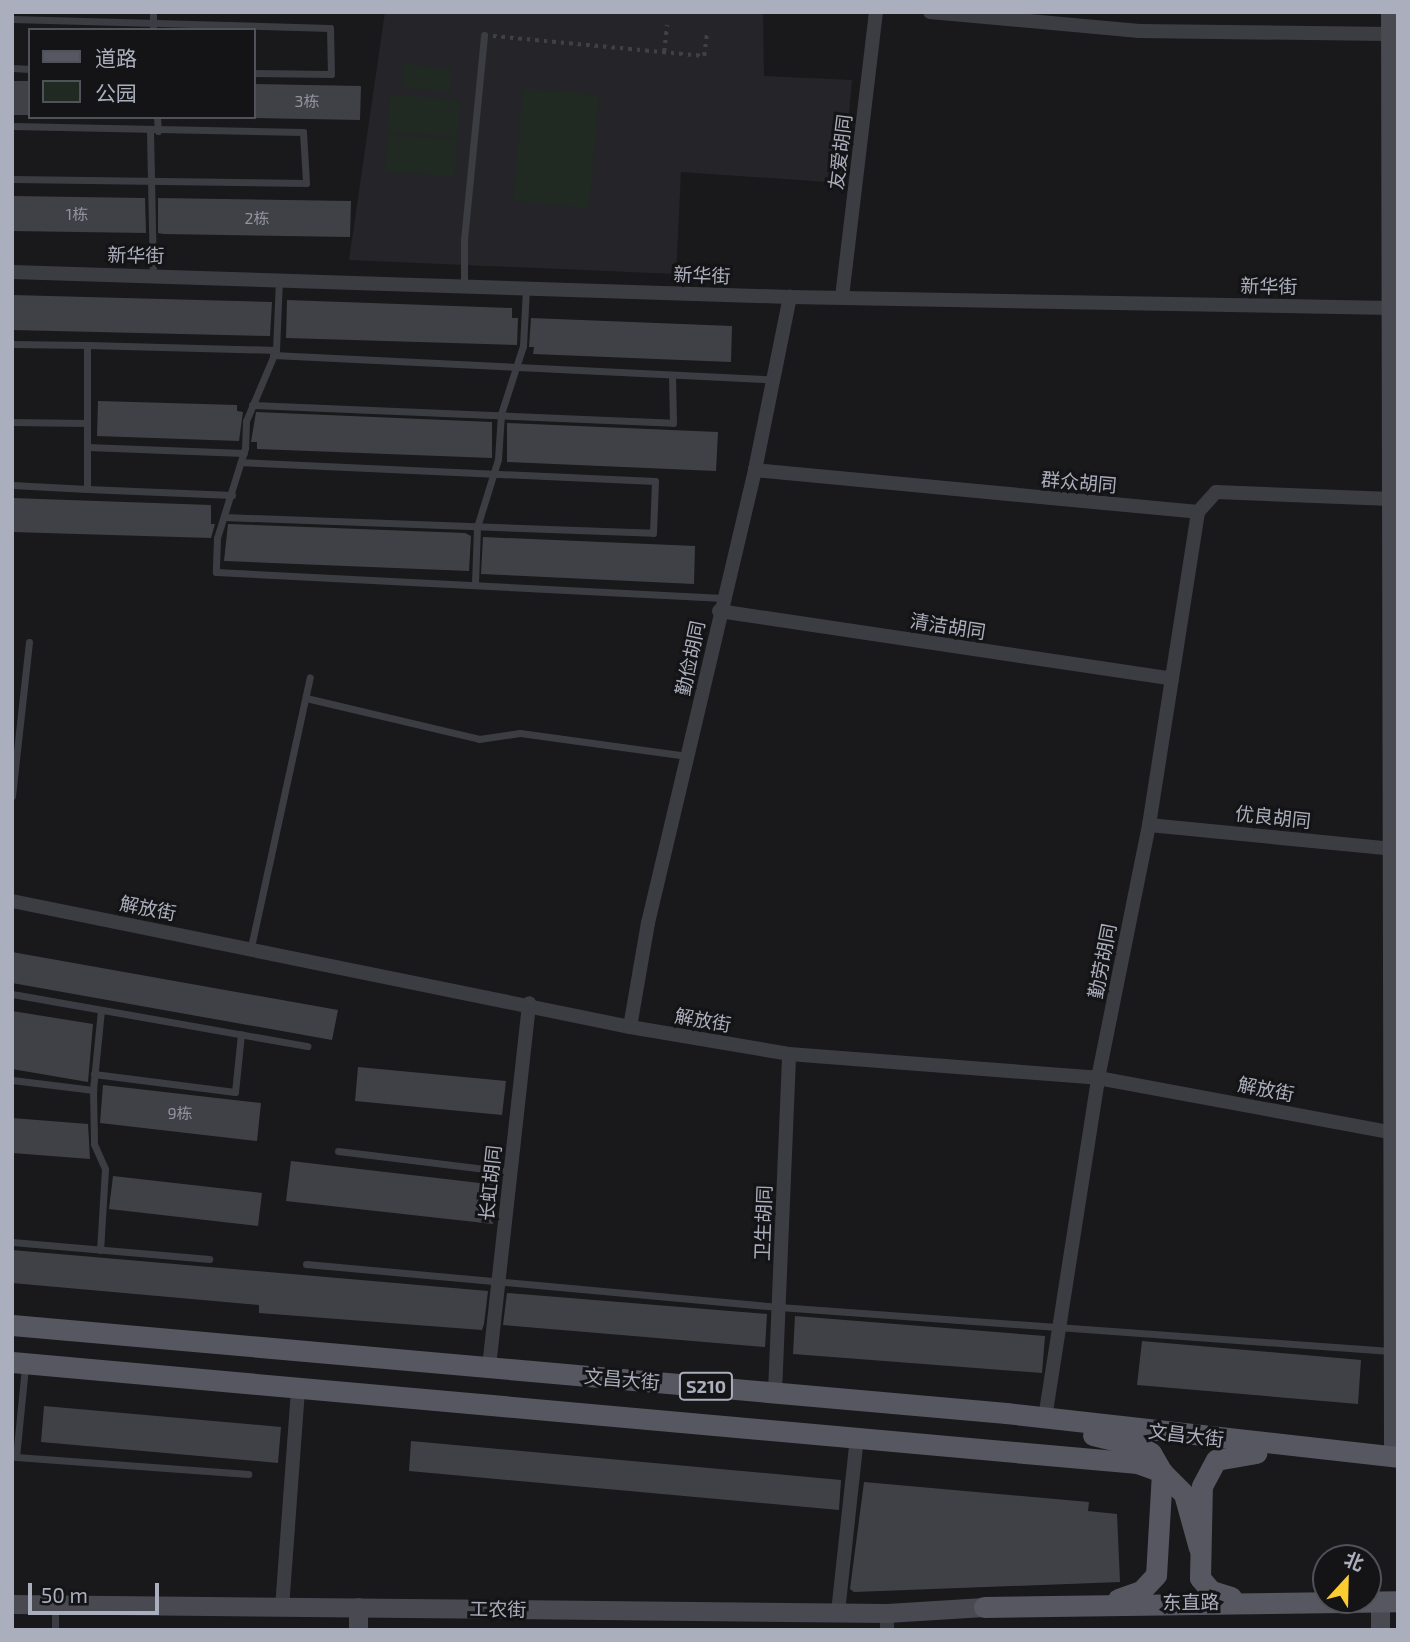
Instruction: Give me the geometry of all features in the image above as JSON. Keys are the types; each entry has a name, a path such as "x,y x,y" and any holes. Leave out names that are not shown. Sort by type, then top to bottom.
{"main road":[{"path":"1390,12 1394,111 1391,308 1395,385 1392,499 1395,538 1395,1457"},
{"name":"文昌大街","path":"12,1325 1006,1413 1303,1450 1395,1457"},
{"name":"文昌大街","path":"19,1362 1100,1459 1150,1465 1162,1472"},
{"path":"1006,1413 1141,1447 1158,1462 1162,1472 1184,1494 1199,1548"},
{"path":"1251,1601 1219,1595 1204,1585 1198,1569 1202,1486 1216,1460 1303,1450"},
{"path":"1074,1605 1130,1597 1150,1584 1159,1564 1162,1472"},
{"path":"1380,1630 1389,1601"},
{"name":"东直路","path":"984,1607 1389,1601"},
{"name":"工农街","path":"12,1604 838,1612 887,1621 984,1607"},
{"path":"358,1607 358,1630"}],"street":[{"name":"友爱胡同","path":"842,297 876,12"},
{"path":"930,12 1139,31 1390,34"},
{"name":"新华街","path":"12,272 279,278 790,297 1391,308"},
{"name":"勤俭胡同","path":"630,1027 648,923 755,470 790,297"},
{"name":"群众胡同","path":"755,470 1198,512"},
{"path":"1198,512 1216,492 1392,499"},
{"name":"勤劳胡同","path":"1045,1418 1098,1078 1149,825 1198,512"},
{"name":"清洁胡同","path":"721,605 1171,679"},
{"name":"优良胡同","path":"1149,825 1394,849"},
{"name":"解放街","path":"12,901 529,1003 630,1027 789,1055 1098,1078 1395,1133"},
{"name":"长虹胡同","path":"489,1367 529,1003"},
{"name":"卫生胡同","path":"775,1392 789,1055"},
{"path":"282,1608 298,1388"},
{"path":"838,1612 857,1437"}],"lane":[{"path":"153,12 153,27"},
{"path":"12,19 153,27 330,28 331,74 256,73"},
{"path":"464,285 464,240 484,35"},
{"path":"153,274 150,181 157,119"},
{"path":"12,127 303,132 306,183 12,179"},
{"path":"279,278 275,352 252,405 242,461 217,538 216,572 475,584 721,605"},
{"path":"475,584 477,527 491,472 498,459 501,414 523,346 526,288"},
{"path":"12,344 275,352 672,376 772,379"},
{"path":"87,345 87,489"},
{"path":"252,405 673,423 672,376"},
{"path":"12,422 87,423"},
{"path":"87,447 244,453"},
{"path":"224,517 653,533 655,481 242,461"},
{"path":"12,485 232,495"},
{"path":"12,796 29,642"},
{"path":"251,947 310,677"},
{"path":"306,698 479,738 520,733 688,756"},
{"path":"12,994 307,1046"},
{"path":"100,1250 105,1169 94,1144 93,1090 101,1010"},
{"path":"94,1074 235,1092 241,1034"},
{"path":"12,1080 93,1090"},
{"path":"338,1151 510,1172"},
{"path":"12,1242 209,1259"},
{"path":"306,1264 779,1307 1394,1351"},
{"path":"19,1362 16,1457 248,1474"},
{"path":"55,1605 55,1630"}],"path":[{"path":"664,52 667,25"},
{"path":"484,35 704,56 707,31"}],"shaded area":[{"path":"385,12 763,12 764,76 852,80 843,183 681,172 676,274 349,260"}],"green space":[{"path":"404,64 452,68 450,92 402,87"},
{"path":"523,88 599,95 589,208 513,201"},
{"path":"391,94 460,100 457,137 387,131"},
{"path":"388,134 457,140 454,177 385,171"}],"building":[{"path":"12,81 28,81 28,115 12,115"},
{"path":"256,84 361,86 360,120 256,118"},
{"path":"12,196 145,198 146,233 12,231"},
{"path":"158,198 351,201 350,237 158,233"},
{"path":"12,295 272,302 270,336 12,330"},
{"path":"287,300 512,308 512,318 518,318 517,345 286,338"},
{"path":"531,318 732,326 731,362 533,354 534,347 529,347"},
{"path":"98,401 237,405 237,411 243,412 239,441 97,436"},
{"path":"256,412 492,422 492,458 257,449 257,442 251,442"},
{"path":"507,423 718,432 716,471 507,462"},
{"path":"12,498 211,505 211,524 215,524 211,538 12,532"},
{"path":"228,524 465,533 471,536 469,571 224,561"},
{"path":"483,537 695,546 694,584 481,574"},
{"path":"12,952 338,1010 332,1040 12,983"},
{"path":"12,1011 93,1024 88,1082 12,1069"},
{"path":"358,1067 506,1081 502,1115 355,1101"},
{"path":"103,1085 261,1103 257,1141 100,1123"},
{"path":"12,1118 88,1124 90,1159 12,1153"},
{"path":"291,1161 497,1185 493,1224 286,1201"},
{"path":"113,1176 262,1193 258,1226 109,1209"},
{"path":"12,1250 488,1291 484,1324 482,1330 259,1313 259,1305 12,1283"},
{"path":"507,1293 767,1314 765,1347 503,1325"},
{"path":"795,1316 1045,1336 1042,1373 793,1354"},
{"path":"1142,1341 1361,1360 1358,1404 1137,1385"},
{"path":"44,1406 281,1427 278,1463 41,1442"},
{"path":"411,1441 841,1480 839,1510 409,1471"},
{"path":"864,1482 1089,1502 1088,1511 1117,1514 1120,1582 854,1592 850,1589"}]}
